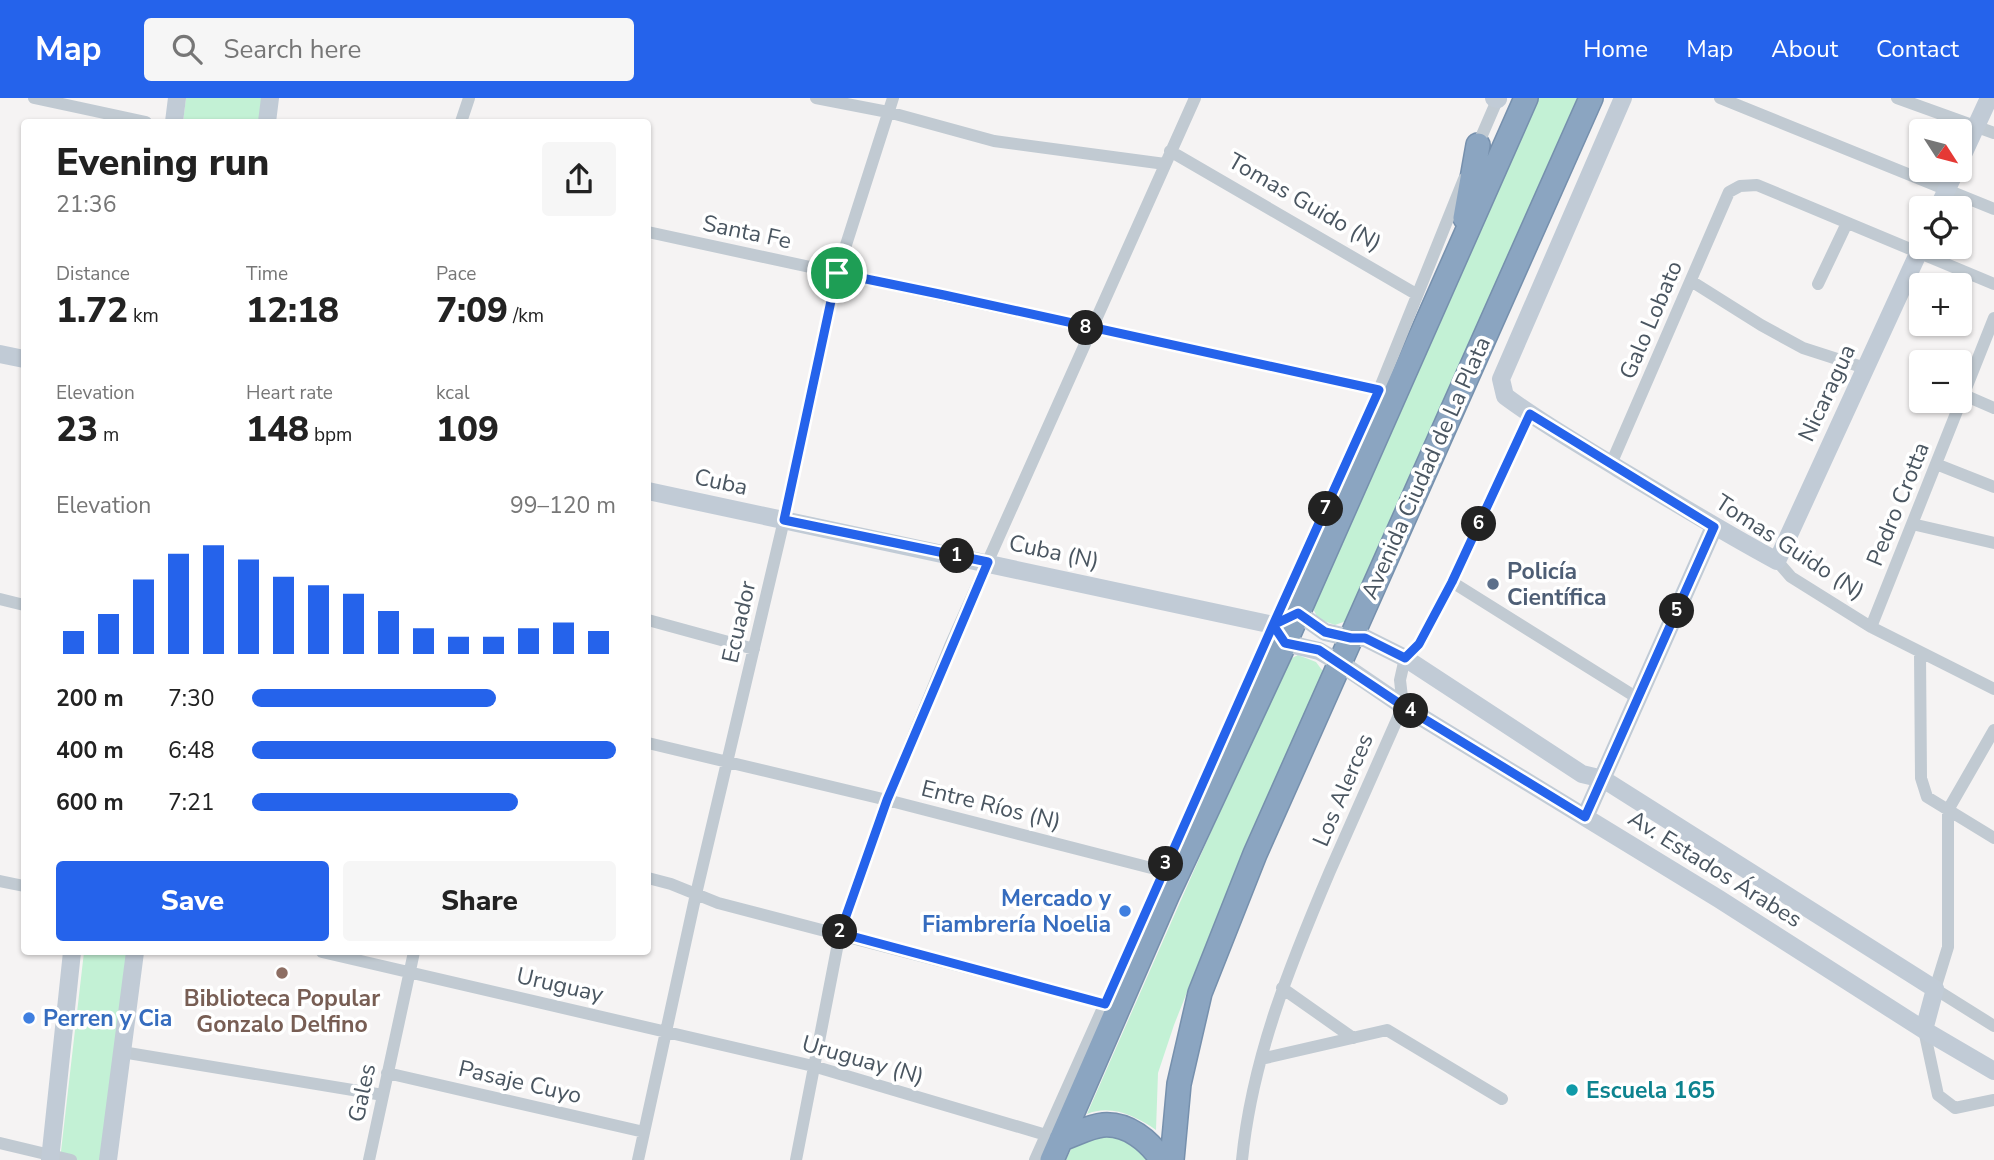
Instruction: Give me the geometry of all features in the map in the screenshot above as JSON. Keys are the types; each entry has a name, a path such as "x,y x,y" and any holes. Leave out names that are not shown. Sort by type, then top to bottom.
{"highway":[{"path":"1053,1145 1167,896 1279,634 1298,613 1526,98"},
{"name":"Avenida Ciudad de La Plata","path":"1172,1160 1179,1084 1200,993 1255,853 1309,761 1358,638 1399,562 1411,504 1591,98"},
{"path":"1457,258 1478,145"},
{"path":"1135,936 1167,896 1163,871"},
{"path":"1053,1145 1102,1125 1122,1127 1150,1143 1162,1160"}],"street":[{"path":"34,98 132,119"},
{"path":"174,119 177,98"},
{"path":"267,119 270,98"},
{"path":"462,119 470,98"},
{"name":"Tomas Guido (N)","path":"816,98 888,112 993,141 1167,158 1416,294"},
{"name":"Ecuador","path":"638,1160 696,894 784,520 837,273 893,98"},
{"path":"796,1160 840,933 887,800 988,562 1195,98"},
{"path":"1035,1160 1053,1145 1105,1004 1163,871 1279,634 1497,98"},
{"name":"Avenida Ciudad de La Plata","path":"1530,414 1505,396 1501,379 1623,98"},
{"path":"1720,98 1994,209"},
{"path":"1897,98 1994,132"},
{"path":"1972,135 1989,98"},
{"path":"1944,196 1950,182"},
{"name":"Galo Lobato","path":"1611,464 1729,192 1740,186 1757,185 1847,223"},
{"path":"1818,284 1847,223 1909,245"},
{"name":"Santa Fe","path":"651,233 1379,390"},
{"name":"Nicaragua","path":"1777,561 1915,259"},
{"path":"1941,259 1994,284"},
{"path":"1691,281 1803,348 1865,368"},
{"name":"Pedro Crotta","path":"1972,374 1994,318"},
{"path":"0,354 21,358"},
{"path":"1972,398 1994,408"},
{"name":"Pedro Crotta","path":"1871,627 1957,413"},
{"path":"1405,658 1419,644 1452,582 1530,414"},
{"name":"Tomas Guido (N)","path":"1530,414 1714,527 1777,561 1791,577 1871,627 1994,689"},
{"path":"1936,464 1994,487"},
{"name":"Cuba","path":"651,492 784,520"},
{"name":"Cuba (N)","path":"784,520 988,562 1279,634"},
{"path":"1912,524 1994,543"},
{"path":"1585,817 1714,527"},
{"path":"1452,582 1639,699"},
{"path":"0,599 21,603"},
{"name":"Av. Estados Árabes","path":"1298,613 1325,632 1358,638 1405,658 1582,774 1603,779 1994,1026"},
{"path":"651,621 754,649"},
{"name":"Av. Estados Árabes","path":"1279,634 1319,650 1403,706 1994,1071"},
{"path":"1920,653 1921,778 1927,797 1994,838"},
{"name":"Los Alerces","path":"1242,1160 1246,1120 1282,988 1403,706 1400,680 1405,658"},
{"path":"1994,730 1948,810 1948,947 1924,1030 1938,1095 1955,1108 1994,1100"},
{"name":"Entre Ríos (N)","path":"651,744 887,800 1163,871"},
{"path":"651,879 718,903 1105,1004"},
{"path":"0,881 21,885"},
{"path":"50,1158 72,955"},
{"path":"108,1160 135,955"},
{"name":"Uruguay","path":"335,955 666,1031"},
{"name":"Gales","path":"369,1160 413,955"},
{"path":"1282,988 1353,1038"},
{"path":"1261,1059 1387,1030 1502,1100"},
{"name":"Uruguay (N)","path":"666,1031 813,1066 1053,1145"},
{"path":"122,1052 383,1095"},
{"name":"Pasaje Cuyo","path":"387,1073 644,1132"},
{"path":"0,1143 50,1158 71,1160"}],"green space":[{"path":"186,98 262,98 259,119 183,119"},
{"path":"1533,98 1581,98 1349,620 1335,625 1318,619 1311,604"},
{"path":"1298,655 1316,662 1325,674 1237,866 1174,1025 1158,1073 1156,1130 1123,1113 1105,1110 1087,1114 1286,661"},
{"path":"84,955 129,955 100,1160 60,1160"},
{"path":"1115,1132 1152,1160 1066,1160 1074,1143"}],"place":[{"name":"Policía Científica","path":"1493,584"},
{"name":"Mercado y Fiambrería Noelia","path":"1125,911"},
{"name":"Biblioteca Popular Gonzalo Delfino","path":"282,973"},
{"name":"Perren y Cia","path":"29,1018"},
{"name":"Escuela 165","path":"1572,1090"}],"route":[{"path":"837,273 784,520 988,562 950,646 887,800 840,933 1105,1004 1273,625 1285,643 1319,650 1403,706 1585,817 1714,527 1530,414 1452,582 1419,644 1405,658 1365,638 1325,632 1298,613 1273,625 1379,390 837,273"}]}
